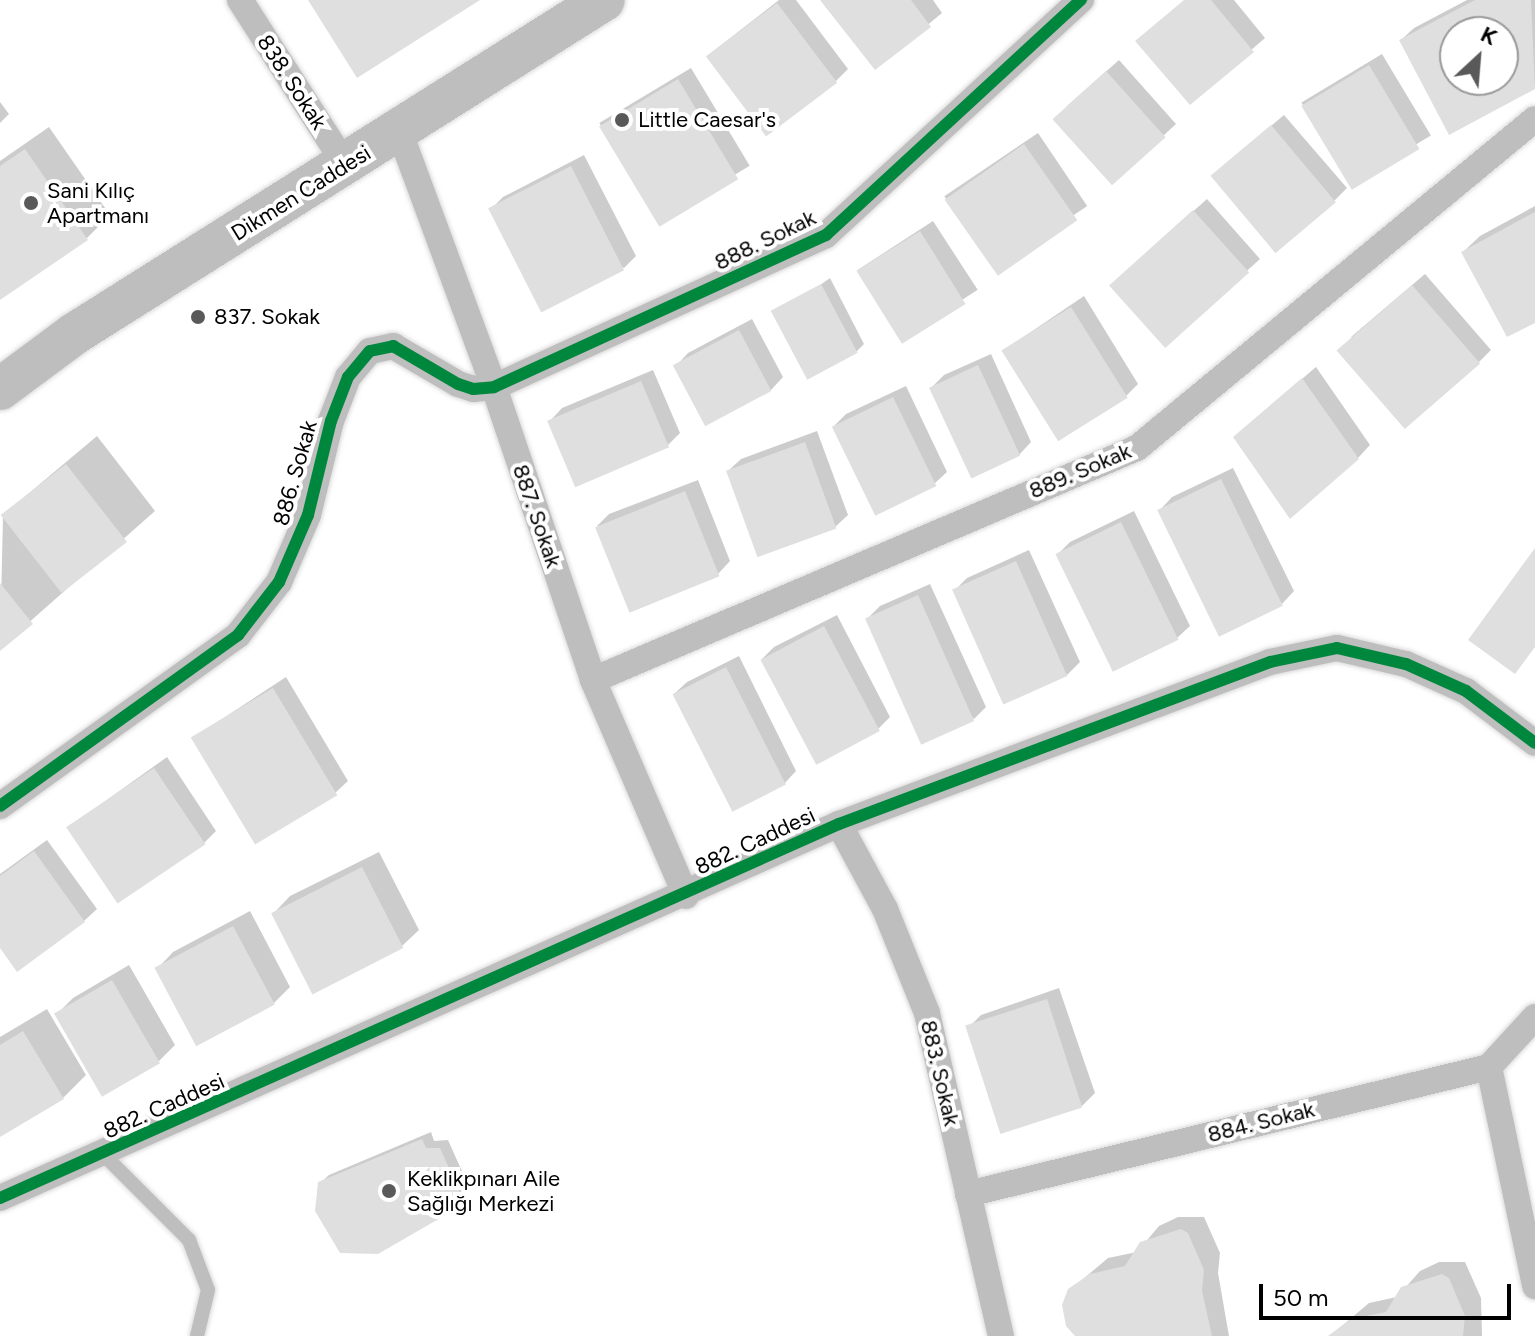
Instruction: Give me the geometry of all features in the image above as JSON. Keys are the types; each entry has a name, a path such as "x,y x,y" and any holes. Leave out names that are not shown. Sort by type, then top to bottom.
{"main road":[{"name":"Dikmen Caddesi","path":"0,389 74,334 345,164 400,133 604,0"}],"street":[{"name":"838. Sokak","path":"240,0 345,164"},
{"name":"888. Sokak","path":"494,387 826,235 1081,0"},
{"name":"889. Sokak","path":"593,680 1137,448 1535,119"},
{"name":"887. Sokak","path":"400,133 494,387 593,680 686,896"},
{"name":"886. Sokak","path":"0,806 238,635 279,582 308,515 336,406 348,377 370,351 393,346 458,384 473,389 494,387"},
{"name":"882. Caddesi","path":"0,1198 686,896 839,824 1270,662 1337,648 1406,664 1466,691 1535,743"},
{"name":"883. Sokak","path":"839,824 885,909 927,1013 1001,1336"},
{"path":"1535,1017 1489,1067 1535,1286"},
{"name":"884. Sokak","path":"968,1194 1489,1067"}],"lane":[{"path":"103,1154 189,1240 208,1290 197,1336"}],"building":[{"path":"308,0 480,0 357,78"},
{"path":"820,0 911,0 931,27 875,70"},
{"path":"1184,0 1211,0 1254,52 1190,105 1135,41"},
{"path":"1475,0 1531,0 1535,89 1449,135 1399,40 1439,19 1439,96 1519,96 1519,16 1445,16"},
{"path":"777,3 837,83 766,136 706,57"},
{"path":"1369,65 1419,149 1352,190 1301,106"},
{"path":"1106,71 1166,137 1112,185 1052,119"},
{"path":"678,79 738,179 659,227 599,126"},
{"path":"1271,125 1336,202 1275,253 1210,176"},
{"path":"1024,144 1077,220 998,276 945,200"},
{"name":"Sani Kılıç Apartmanı","path":"25,149 88,240 0,300 0,166"},
{"path":"571,166 624,270 541,312 488,208"},
{"path":"1193,210 1249,272 1165,348 1109,286"},
{"path":"1535,212 1535,323 1507,337 1461,252"},
{"path":"920,231 966,304 902,344 856,271"},
{"path":"821,284 858,353 807,380 771,311"},
{"path":"1412,285 1480,363 1405,429 1337,351"},
{"path":"1071,307 1128,398 1058,441 1001,350"},
{"path":"739,330 771,391 705,426 673,365"},
{"path":"978,365 1020,456 971,478 929,388"},
{"path":"1302,378 1359,459 1290,519 1233,437"},
{"path":"641,381 669,447 575,487 547,421"},
{"path":"893,397 936,486 875,516 832,427"},
{"path":"805,442 836,528 758,557 726,471"},
{"path":"66,464 127,542 62,593 1,515"},
{"path":"1221,479 1283,606 1219,637 1157,510"},
{"path":"685,491 719,576 630,613 595,527"},
{"path":"1121,522 1178,640 1113,672 1055,554"},
{"path":"1535,548 1535,647 1515,674 1468,640"},
{"path":"1016,561 1067,676 1003,705 952,589"},
{"path":"0,583 33,624 0,651"},
{"path":"918,595 974,721 921,745 865,619"},
{"path":"824,626 880,731 816,765 760,660"},
{"path":"726,667 786,785 732,812 673,694"},
{"path":"273,688 337,795 255,845 191,737"},
{"path":"154,768 205,844 118,904 66,827"},
{"path":"34,851 85,922 17,972 0,948 0,876"},
{"path":"362,867 403,948 312,994 271,913"},
{"path":"233,926 275,1005 196,1046 154,968"},
{"path":"112,980 160,1063 102,1097 54,1014"},
{"path":"1047,999 1082,1107 1000,1134 965,1026"},
{"path":"23,1031 64,1099 0,1137 0,1045"},
{"name":"Keklikpınarı Aile Sağlığı Merkezi","path":"422,1139 426,1148 440,1148 463,1199 449,1213 378,1254 340,1253 315,1211 318,1182"},
{"path":"1181,1229 1188,1233 1204,1270 1202,1291 1212,1336 1075,1336 1066,1326 1062,1305 1068,1289 1090,1274 1125,1266 1140,1242"},
{"path":"1442,1274 1449,1278 1465,1316 1463,1336 1328,1336 1351,1319 1386,1312 1401,1287"}],"cycle path":[{"path":"0,806 238,635 279,582 308,515 331,421 348,377 370,351 393,346 458,384 473,389 494,387 826,235 1081,0"},
{"path":"0,1198 839,824 1270,662 1337,648 1406,664 1466,691 1535,743"}],"place":[{"name":"Little Caesar's","path":"622,120"},
{"name":"Sani Kılıç Apartmanı","path":"31,203"},
{"name":"837. Sokak","path":"198,317"},
{"name":"Keklikpınarı Aile Sağlığı Merkezi","path":"389,1191"}]}
